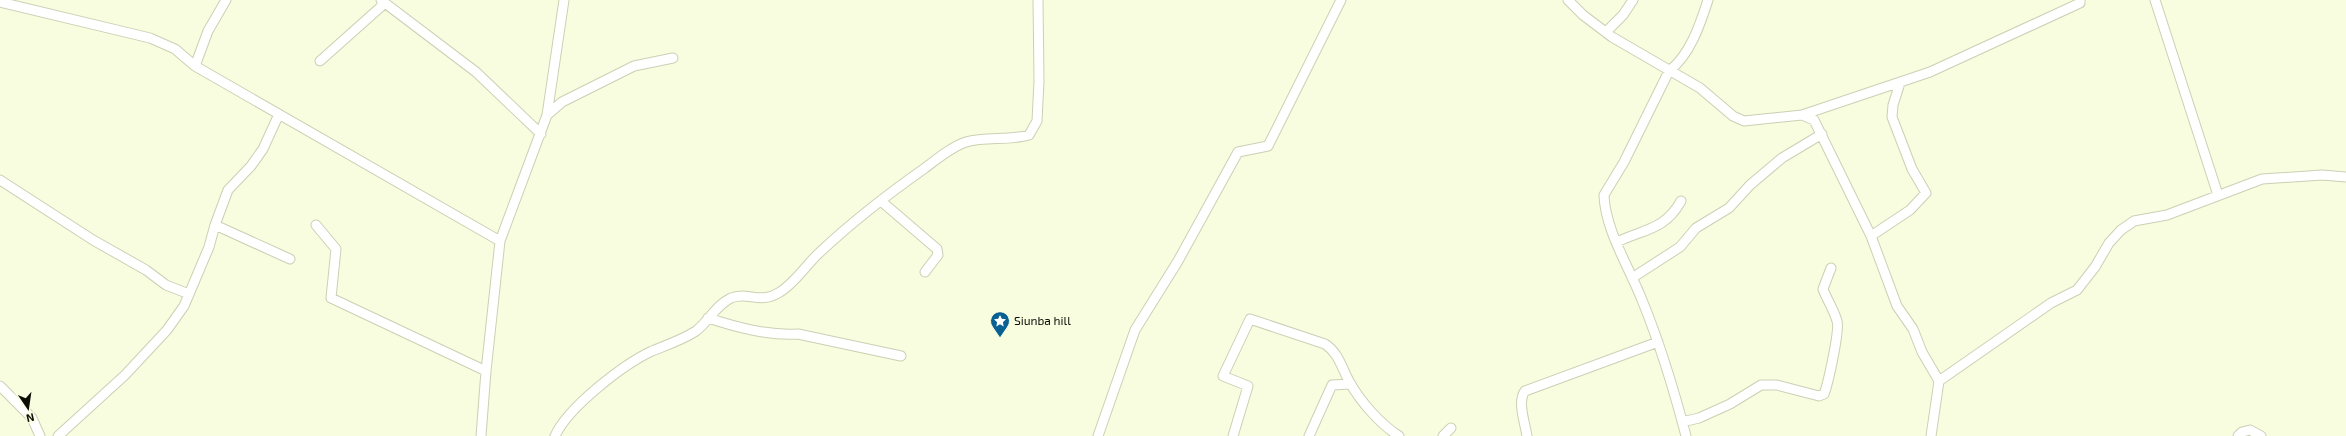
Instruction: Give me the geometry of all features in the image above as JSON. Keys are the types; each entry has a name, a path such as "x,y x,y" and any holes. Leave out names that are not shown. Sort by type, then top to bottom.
{"street":[{"path":"195,66 208,31 226,0"},
{"path":"481,436 486,371 500,241 547,115 564,0"},
{"path":"555,436 581,402 612,377 651,352 674,344 697,330 722,303 732,298 741,296 760,299 781,291 818,254 880,201 942,156 965,142 990,138 1017,138 1029,135 1037,121 1039,81 1038,0"},
{"path":"1098,436 1135,330 1178,261 1238,152 1268,146 1341,0"},
{"path":"1568,0 1583,15 1606,32 1669,71 1700,88 1738,119 1744,120 1802,115 1900,83 1930,72 2015,33 2080,3 2080,0"},
{"path":"1606,32 1623,15 1634,0"},
{"path":"1686,436 1658,342 1617,242 1606,209 1605,192 1624,162 1669,71 1680,64 1699,25 1708,0"},
{"path":"2155,0 2218,195"},
{"path":"0,2 150,38 175,49 195,66 500,241"},
{"path":"320,61 383,2 476,72 541,134"},
{"path":"547,115 562,102 634,66 673,58"},
{"path":"1871,236 1910,210 1926,193 1912,169 1892,117 1893,105 1900,83"},
{"path":"58,436 125,375 167,330 184,306 209,246 228,190 251,166 263,149 279,114"},
{"path":"1802,115 1814,120 1822,134 1871,236 1897,306 1913,329 1922,352 1939,381 1931,436"},
{"path":"1632,278 1680,247 1696,228 1729,208 1750,184 1782,158 1822,134"},
{"path":"1939,381 2051,303 2077,290 2095,268 2109,243 2121,230 2134,221 2167,215 2262,179 2322,175 2346,177"},
{"path":"0,180 93,240 146,270 166,285 189,294"},
{"path":"880,201 937,249 938,255 925,272"},
{"path":"1617,242 1665,223 1674,214 1681,201"},
{"path":"215,225 290,259"},
{"path":"316,225 336,249 331,298 486,371"},
{"path":"1682,422 1699,418 1730,404 1761,385 1777,385 1819,396 1824,394 1829,381 1833,349 1839,330 1838,321 1823,289 1831,268"},
{"path":"708,318 733,327 785,335 798,334 901,356"},
{"path":"1233,436 1248,386 1223,376 1250,319 1325,344 1334,350 1350,384 1386,432 1398,436"},
{"path":"1527,436 1522,402 1522,395 1525,390 1658,342"},
{"path":"1309,436 1332,385 1350,384"},
{"path":"0,386 32,418 40,436"},
{"path":"1443,436 1451,428"},
{"path":"2238,436 2242,432 2250,430 2261,436"}],"place":[{"name":"Siunba hill","path":"1000,338"}]}
